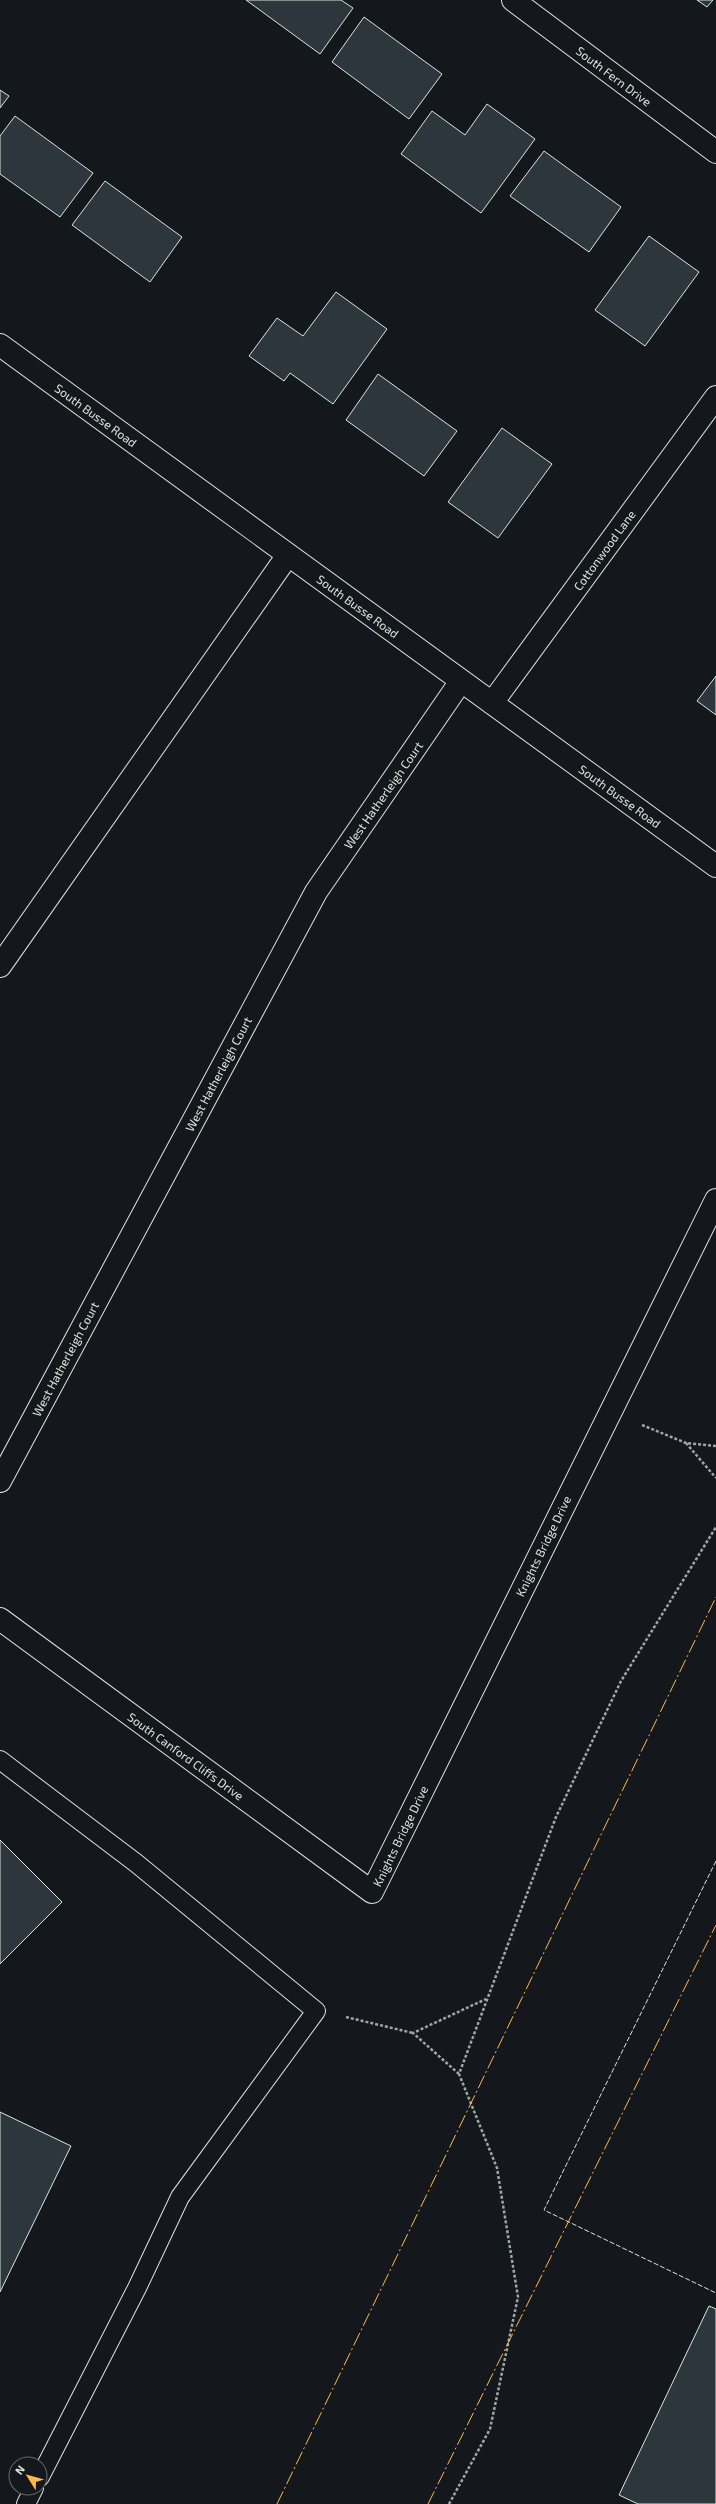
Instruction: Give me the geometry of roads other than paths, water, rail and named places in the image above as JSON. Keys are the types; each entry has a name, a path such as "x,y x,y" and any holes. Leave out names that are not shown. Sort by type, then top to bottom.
{"street":[{"name":"South Fern Drive","path":"513,0 716,152"},
{"name":"South Busse Road","path":"0,345 716,866"},
{"name":"Cottonwood Lane","path":"492,703 716,397"},
{"path":"0,966 288,554"},
{"name":"West Hatherleigh Court","path":"0,1481 316,892 461,681"},
{"name":"Knights Bridge Drive","path":"372,1892 716,1200"},
{"name":"South Canford Cliffs Drive","path":"0,1619 372,1892"}],"lane":[{"path":"0,1760 136,1863 316,2011 180,2197 137,2288 48,2460"}]}
